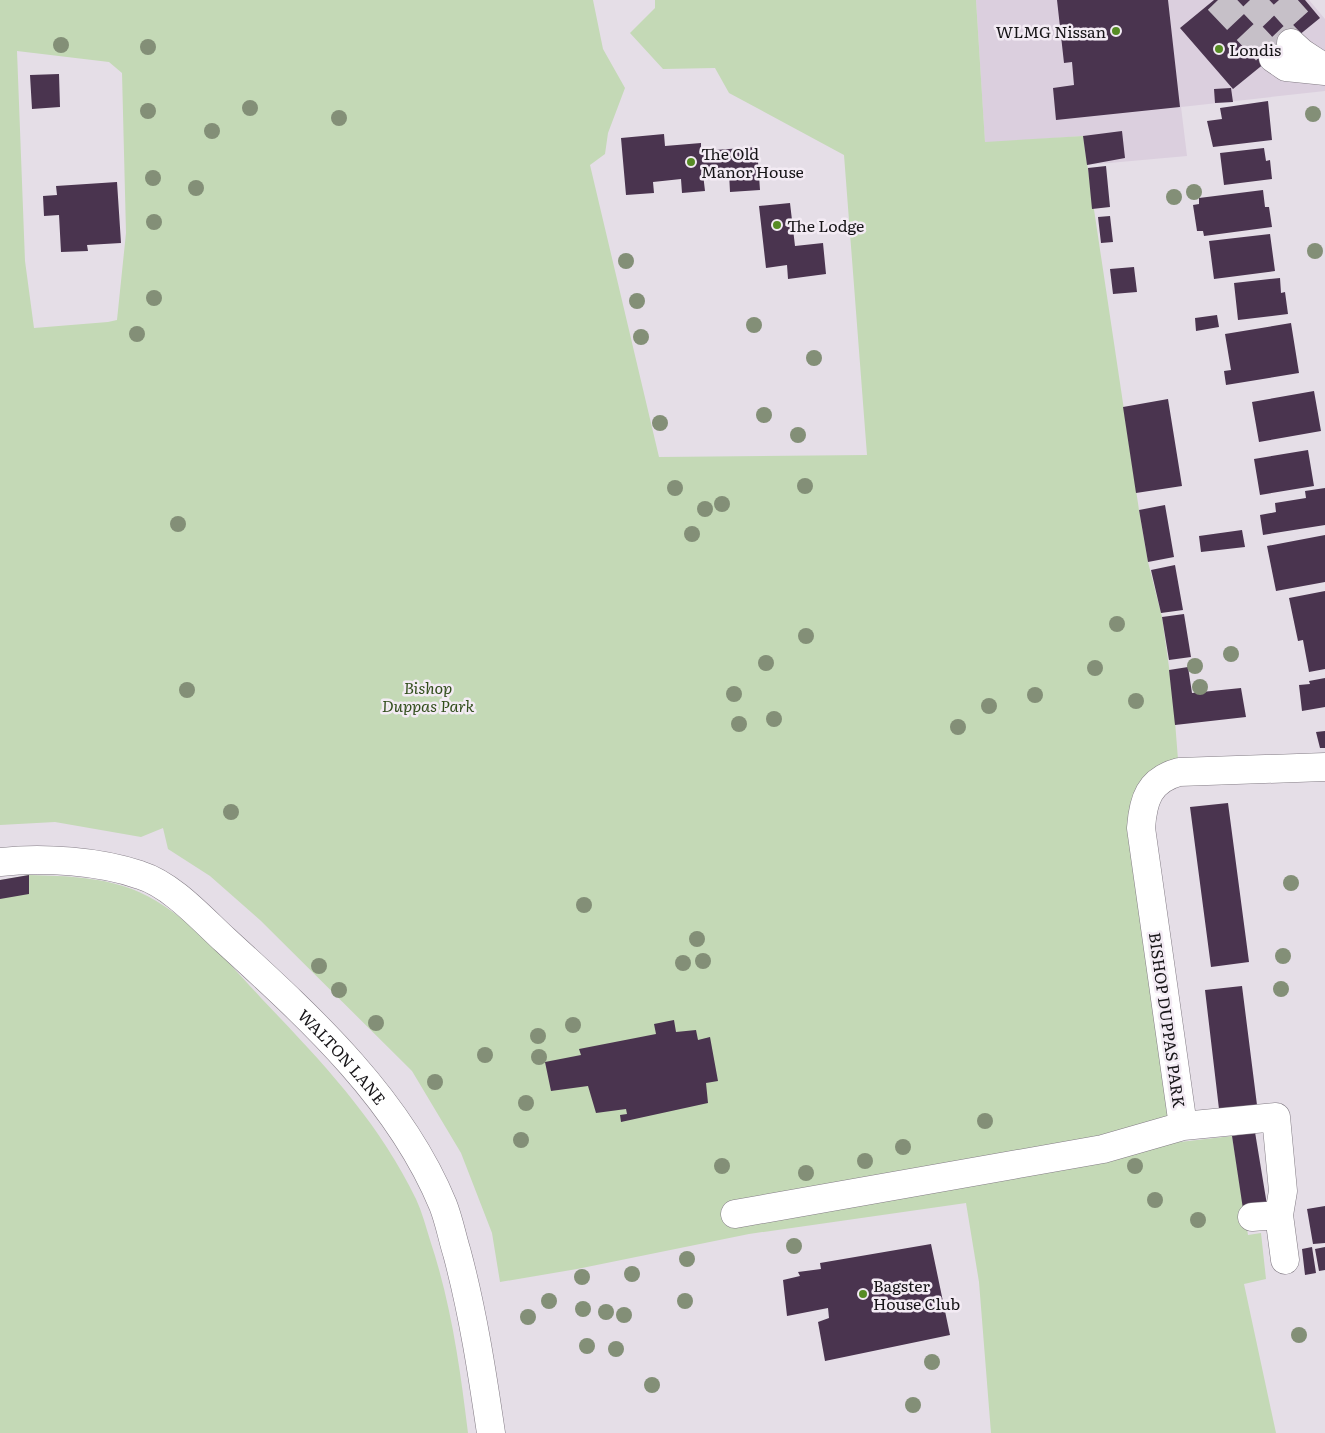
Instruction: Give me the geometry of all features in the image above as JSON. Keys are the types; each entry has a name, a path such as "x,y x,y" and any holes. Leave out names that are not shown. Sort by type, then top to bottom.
{"street":[{"path":"1325,62 1290,43 1286,67 1325,69"},
{"name":"BISHOP DUPPAS PARK","path":"734,1214 1103,1149 1183,1126 1141,828 1143,805 1153,786 1167,775 1179,772 1325,767"},
{"name":"WALTON LANE","path":"0,862 22,860 104,865 142,875 177,897 294,1003 352,1065 402,1127 425,1166 444,1207 467,1290 491,1433"},
{"path":"1183,1126 1276,1117 1283,1191 1265,1216 1285,1260"}],"shaded area":[{"path":"976,0 1309,0 1325,19 1325,91 1181,107 1187,156 1087,165 1083,136 985,143"}],"green space":[{"name":"Bishop Duppas Park","path":"0,0 593,0 603,49 625,88 608,133 605,154 590,165 659,457 867,455 844,155 729,93 715,68 663,69 630,33 655,8 655,0 976,0 985,142 1083,136 1139,510 1148,562 1162,617 1173,696 1179,772 1143,805 1183,1126 1180,1142 1232,1136 1248,1235 1261,1233 1266,1279 1244,1284 1276,1433 991,1433 979,1282 966,1203 749,1234 577,1269 500,1282 492,1233 461,1153 412,1071 260,920 210,876 168,849 163,828 141,837 55,822 0,825","holes":["17,51 109,62 122,73 126,233 117,320 34,328 25,261"]},
{"path":"29,875 71,877 113,883 139,892 174,913 220,953 347,1092 401,1170 422,1214 444,1287 458,1360 468,1433 0,1433 0,880"}],"building":[{"name":"WLMG Nissan","path":"1057,0 1168,0 1180,107 1056,120 1053,88 1074,85 1072,62 1064,63"},
{"path":"1214,0 1305,0 1320,18 1233,89 1180,28"},
{"path":"59,74 60,107 32,109 30,75"},
{"path":"1231,88 1233,102 1215,103 1214,89"},
{"path":"1268,101 1272,140 1213,147 1207,121 1222,119 1220,108"},
{"path":"1122,131 1125,158 1087,165 1083,136"},
{"name":"The Old Manor House","path":"664,134 665,146 701,143 701,151 757,147 760,190 730,192 729,172 703,174 705,191 682,193 681,179 653,182 654,193 626,195 621,138"},
{"path":"1264,148 1266,161 1270,160 1272,179 1224,185 1220,153"},
{"path":"1106,166 1110,207 1092,209 1088,168"},
{"path":"117,182 121,243 87,245 88,251 61,252 59,215 44,216 43,196 57,195 56,186"},
{"path":"1263,190 1265,207 1269,207 1272,227 1204,236 1203,231 1197,231 1193,205 1199,204 1199,198"},
{"name":"The Lodge","path":"790,203 795,246 823,243 826,274 788,279 787,265 766,268 759,206"},
{"path":"1110,216 1113,242 1101,243 1098,217"},
{"path":"1270,234 1275,271 1214,279 1209,241"},
{"path":"1134,267 1137,292 1113,294 1110,269"},
{"path":"1280,278 1281,293 1285,292 1288,314 1238,320 1234,283"},
{"path":"1217,315 1219,327 1196,331 1195,318"},
{"path":"1291,323 1299,373 1226,385 1224,371 1231,370 1225,334"},
{"path":"1314,391 1321,431 1259,442 1252,402"},
{"path":"1168,399 1182,486 1136,493 1123,407"},
{"path":"1308,450 1314,486 1260,495 1254,459"},
{"path":"1325,488 1325,525 1263,535 1260,515 1276,512 1275,503 1306,498 1305,491"},
{"path":"1165,505 1174,557 1148,562 1139,510"},
{"path":"1242,530 1245,547 1201,552 1199,536"},
{"path":"1325,535 1325,582 1276,591 1267,546"},
{"path":"1175,565 1183,610 1161,613 1151,570"},
{"path":"1325,591 1325,669 1309,672 1303,640 1298,641 1289,598"},
{"path":"1184,614 1191,657 1169,660 1162,617"},
{"path":"1188,667 1192,693 1241,688 1246,717 1175,725 1169,670"},
{"path":"1325,678 1325,707 1302,711 1299,685 1310,684 1309,681"},
{"path":"1325,731 1325,748 1320,748 1316,732"},
{"path":"1228,803 1249,962 1211,967 1190,807"},
{"path":"29,875 29,894 0,899 0,880"},
{"path":"1242,986 1257,1105 1219,1109 1205,990"},
{"path":"674,1020 676,1032 696,1030 698,1040 710,1037 718,1081 706,1083 708,1103 621,1122 620,1115 627,1114 626,1109 596,1113 588,1086 551,1091 545,1062 581,1055 579,1049 656,1034 654,1024"},
{"path":"1255,1132 1267,1205 1243,1209 1232,1136"},
{"path":"1325,1206 1325,1243 1313,1244 1307,1209"},
{"name":"Bagster House Club","path":"931,1244 950,1335 825,1361 818,1322 829,1318 828,1308 787,1316 783,1280 800,1276 798,1272 821,1269 820,1263"},
{"path":"1312,1247 1316,1273 1305,1275 1302,1249"},
{"path":"1325,1247 1325,1270 1319,1271 1315,1249"}],"tunnel":[{"path":"1218,0 1273,58"},
{"path":"1250,0 1291,43"},
{"path":"1279,0 1306,30"}],"place":[{"name":"WLMG Nissan","path":"1116,31"},
{"name":"Londis","path":"1219,49"},
{"name":"The Old Manor House","path":"691,162"},
{"name":"The Lodge","path":"777,225"},
{"name":"Bagster House Club","path":"863,1294"}]}
